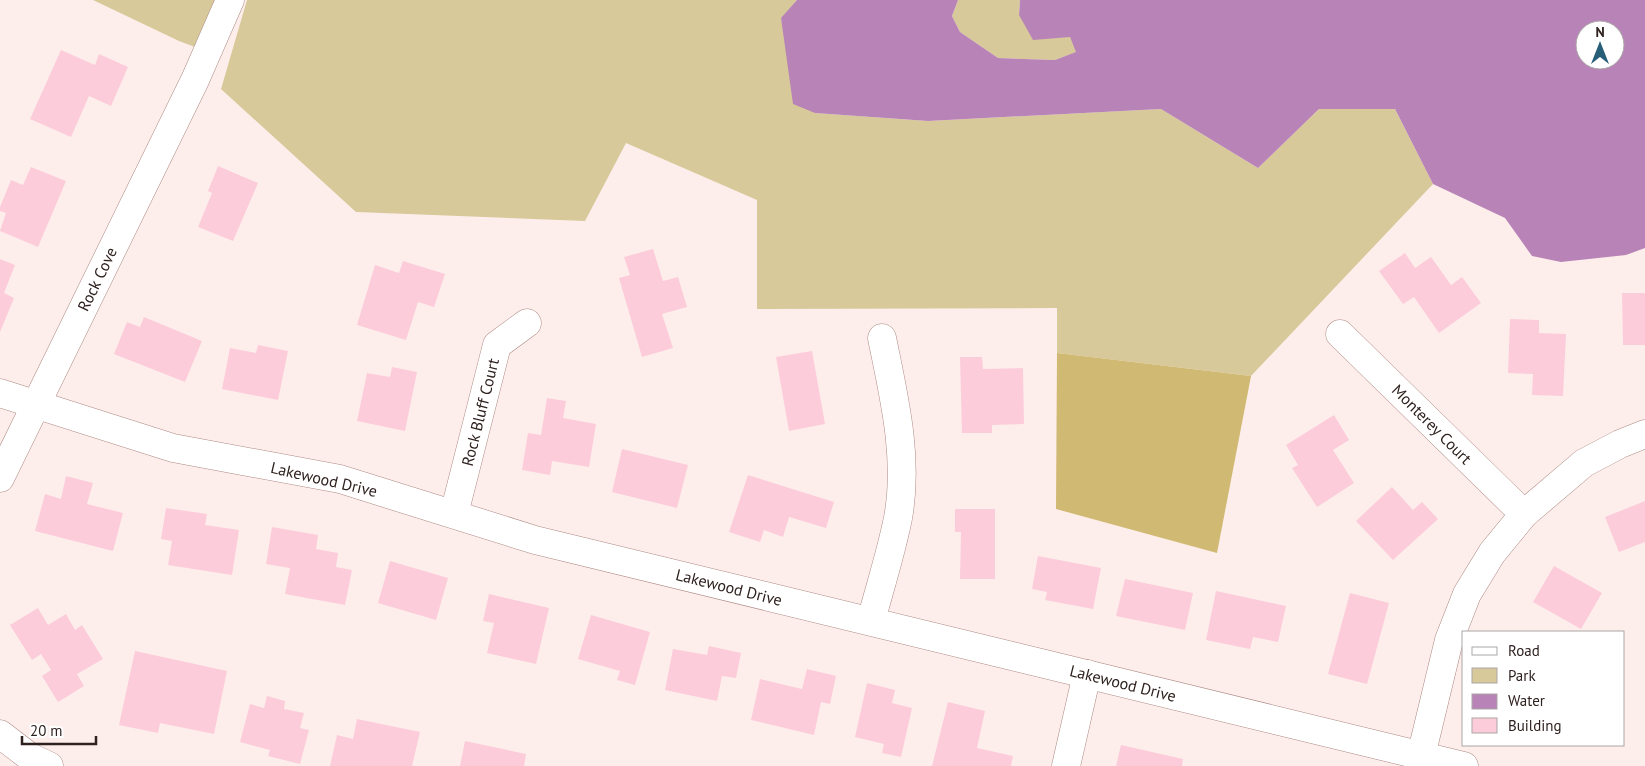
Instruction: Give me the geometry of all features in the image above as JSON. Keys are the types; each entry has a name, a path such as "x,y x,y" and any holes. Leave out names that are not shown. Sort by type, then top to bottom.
{"street":[{"name":"Rock Cove","path":"0,478 194,80 230,0"},
{"name":"Rock Bluff Court","path":"454,514 497,345 527,323"},
{"name":"Monterey Court","path":"1340,334 1524,514"},
{"path":"871,621 898,517 902,464 898,415 882,338"},
{"name":"Lakewood Drive","path":"0,393 173,448 340,479 535,540 1464,766"},
{"path":"1421,756 1449,640 1467,594 1492,553 1524,514 1584,463 1620,444 1645,434"},
{"path":"1066,766 1087,674"},
{"path":"0,734 30,757 49,766"}],"green space":[{"path":"93,0 219,0 195,47"},
{"path":"247,0 797,0 781,19 815,113 928,121 1161,109 1258,168 1319,109 1395,109 1433,184 1251,376 1057,353 1057,308 757,309 757,200 626,143 585,221 356,212 221,89"},
{"path":"958,0 1020,0 1019,15 1070,37 1077,52 1055,60 998,58 960,32 952,16"}],"shaded area":[{"path":"1057,353 1251,376 1217,553 1056,509"}],"water":[{"path":"797,0 958,0 952,16 960,32 998,58 1055,60 1076,52 1070,37 1033,40 1019,15 1020,0 1645,0 1645,248 1626,255 1561,262 1532,256 1505,218 1433,184 1395,109 1319,109 1258,168 1161,109 928,121 815,113 793,104 781,18"}],"building":[{"path":"61,50 95,65 99,54 128,67 111,106 89,96 71,137 30,119"},
{"path":"218,166 258,183 233,241 198,227 212,193 208,191"},
{"path":"31,167 66,181 38,247 0,231 6,213 0,211 0,207 11,180 23,185"},
{"path":"653,249 663,281 678,277 687,307 662,314 673,348 642,357 619,278 630,275 624,257"},
{"path":"1405,253 1415,268 1431,257 1451,285 1462,277 1481,303 1439,333 1414,297 1403,304 1379,271"},
{"path":"0,259 15,265 4,293 14,298 0,332"},
{"path":"403,261 445,274 434,307 418,302 406,340 357,325 375,265 399,273"},
{"path":"1622,293 1645,293 1645,345 1623,345"},
{"path":"144,317 202,341 185,382 114,354 127,322 140,327"},
{"path":"1510,319 1539,320 1539,333 1566,334 1563,396 1532,395 1533,374 1508,373"},
{"path":"258,345 288,351 278,400 222,389 230,348 256,353"},
{"path":"812,351 825,424 789,431 776,357"},
{"path":"960,357 982,357 983,369 1023,368 1024,424 992,425 992,433 962,433"},
{"path":"392,367 417,372 405,431 357,421 367,373 390,377"},
{"path":"547,398 566,401 563,418 596,424 589,467 552,461 550,475 522,470 528,433 541,435"},
{"path":"1334,415 1349,440 1333,450 1354,483 1317,507 1292,468 1298,465 1286,445"},
{"path":"622,449 688,465 677,508 612,492"},
{"path":"748,475 834,502 826,528 789,517 783,537 764,530 760,542 729,532"},
{"path":"66,476 93,483 87,504 123,513 113,551 35,531 45,494 61,499"},
{"path":"1392,487 1413,510 1422,502 1438,519 1393,560 1356,521"},
{"path":"1645,501 1645,542 1619,552 1605,517"},
{"path":"166,508 207,514 205,525 239,530 232,575 168,565 172,541 161,539"},
{"path":"955,509 995,509 995,579 960,579 961,532 955,532"},
{"path":"272,527 318,535 316,549 338,553 336,567 352,570 345,605 285,594 290,568 266,564"},
{"path":"1038,556 1101,568 1093,609 1045,600 1047,592 1032,589"},
{"path":"390,561 448,578 436,620 378,603"},
{"path":"1554,566 1602,593 1581,629 1533,602"},
{"path":"1125,579 1193,593 1185,630 1116,616"},
{"path":"1216,591 1286,606 1278,642 1253,637 1250,649 1206,640"},
{"path":"1350,593 1389,603 1367,684 1328,674"},
{"path":"489,594 549,608 536,664 487,653 494,623 483,621"},
{"path":"38,608 48,625 66,614 75,630 82,625 103,659 77,674 84,686 58,702 42,676 51,670 41,654 32,660 10,625"},
{"path":"591,615 650,632 635,685 617,680 620,671 578,659"},
{"path":"709,646 741,653 736,678 722,676 717,701 665,690 673,649 707,655"},
{"path":"135,651 227,671 214,734 160,723 158,733 119,725"},
{"path":"807,669 836,676 830,704 821,702 814,735 751,720 760,679 802,689"},
{"path":"867,683 895,690 892,703 912,708 901,757 882,753 884,744 855,737"},
{"path":"267,696 285,701 284,709 304,713 300,728 309,730 300,764 268,756 270,750 240,742 250,704 264,708"},
{"path":"948,702 985,711 977,748 1013,756 1011,766 932,766"},
{"path":"357,719 420,732 412,766 330,766 337,735 353,739"},
{"path":"465,741 526,754 524,766 460,766"},
{"path":"1121,745 1183,759 1182,766 1116,766"}]}
